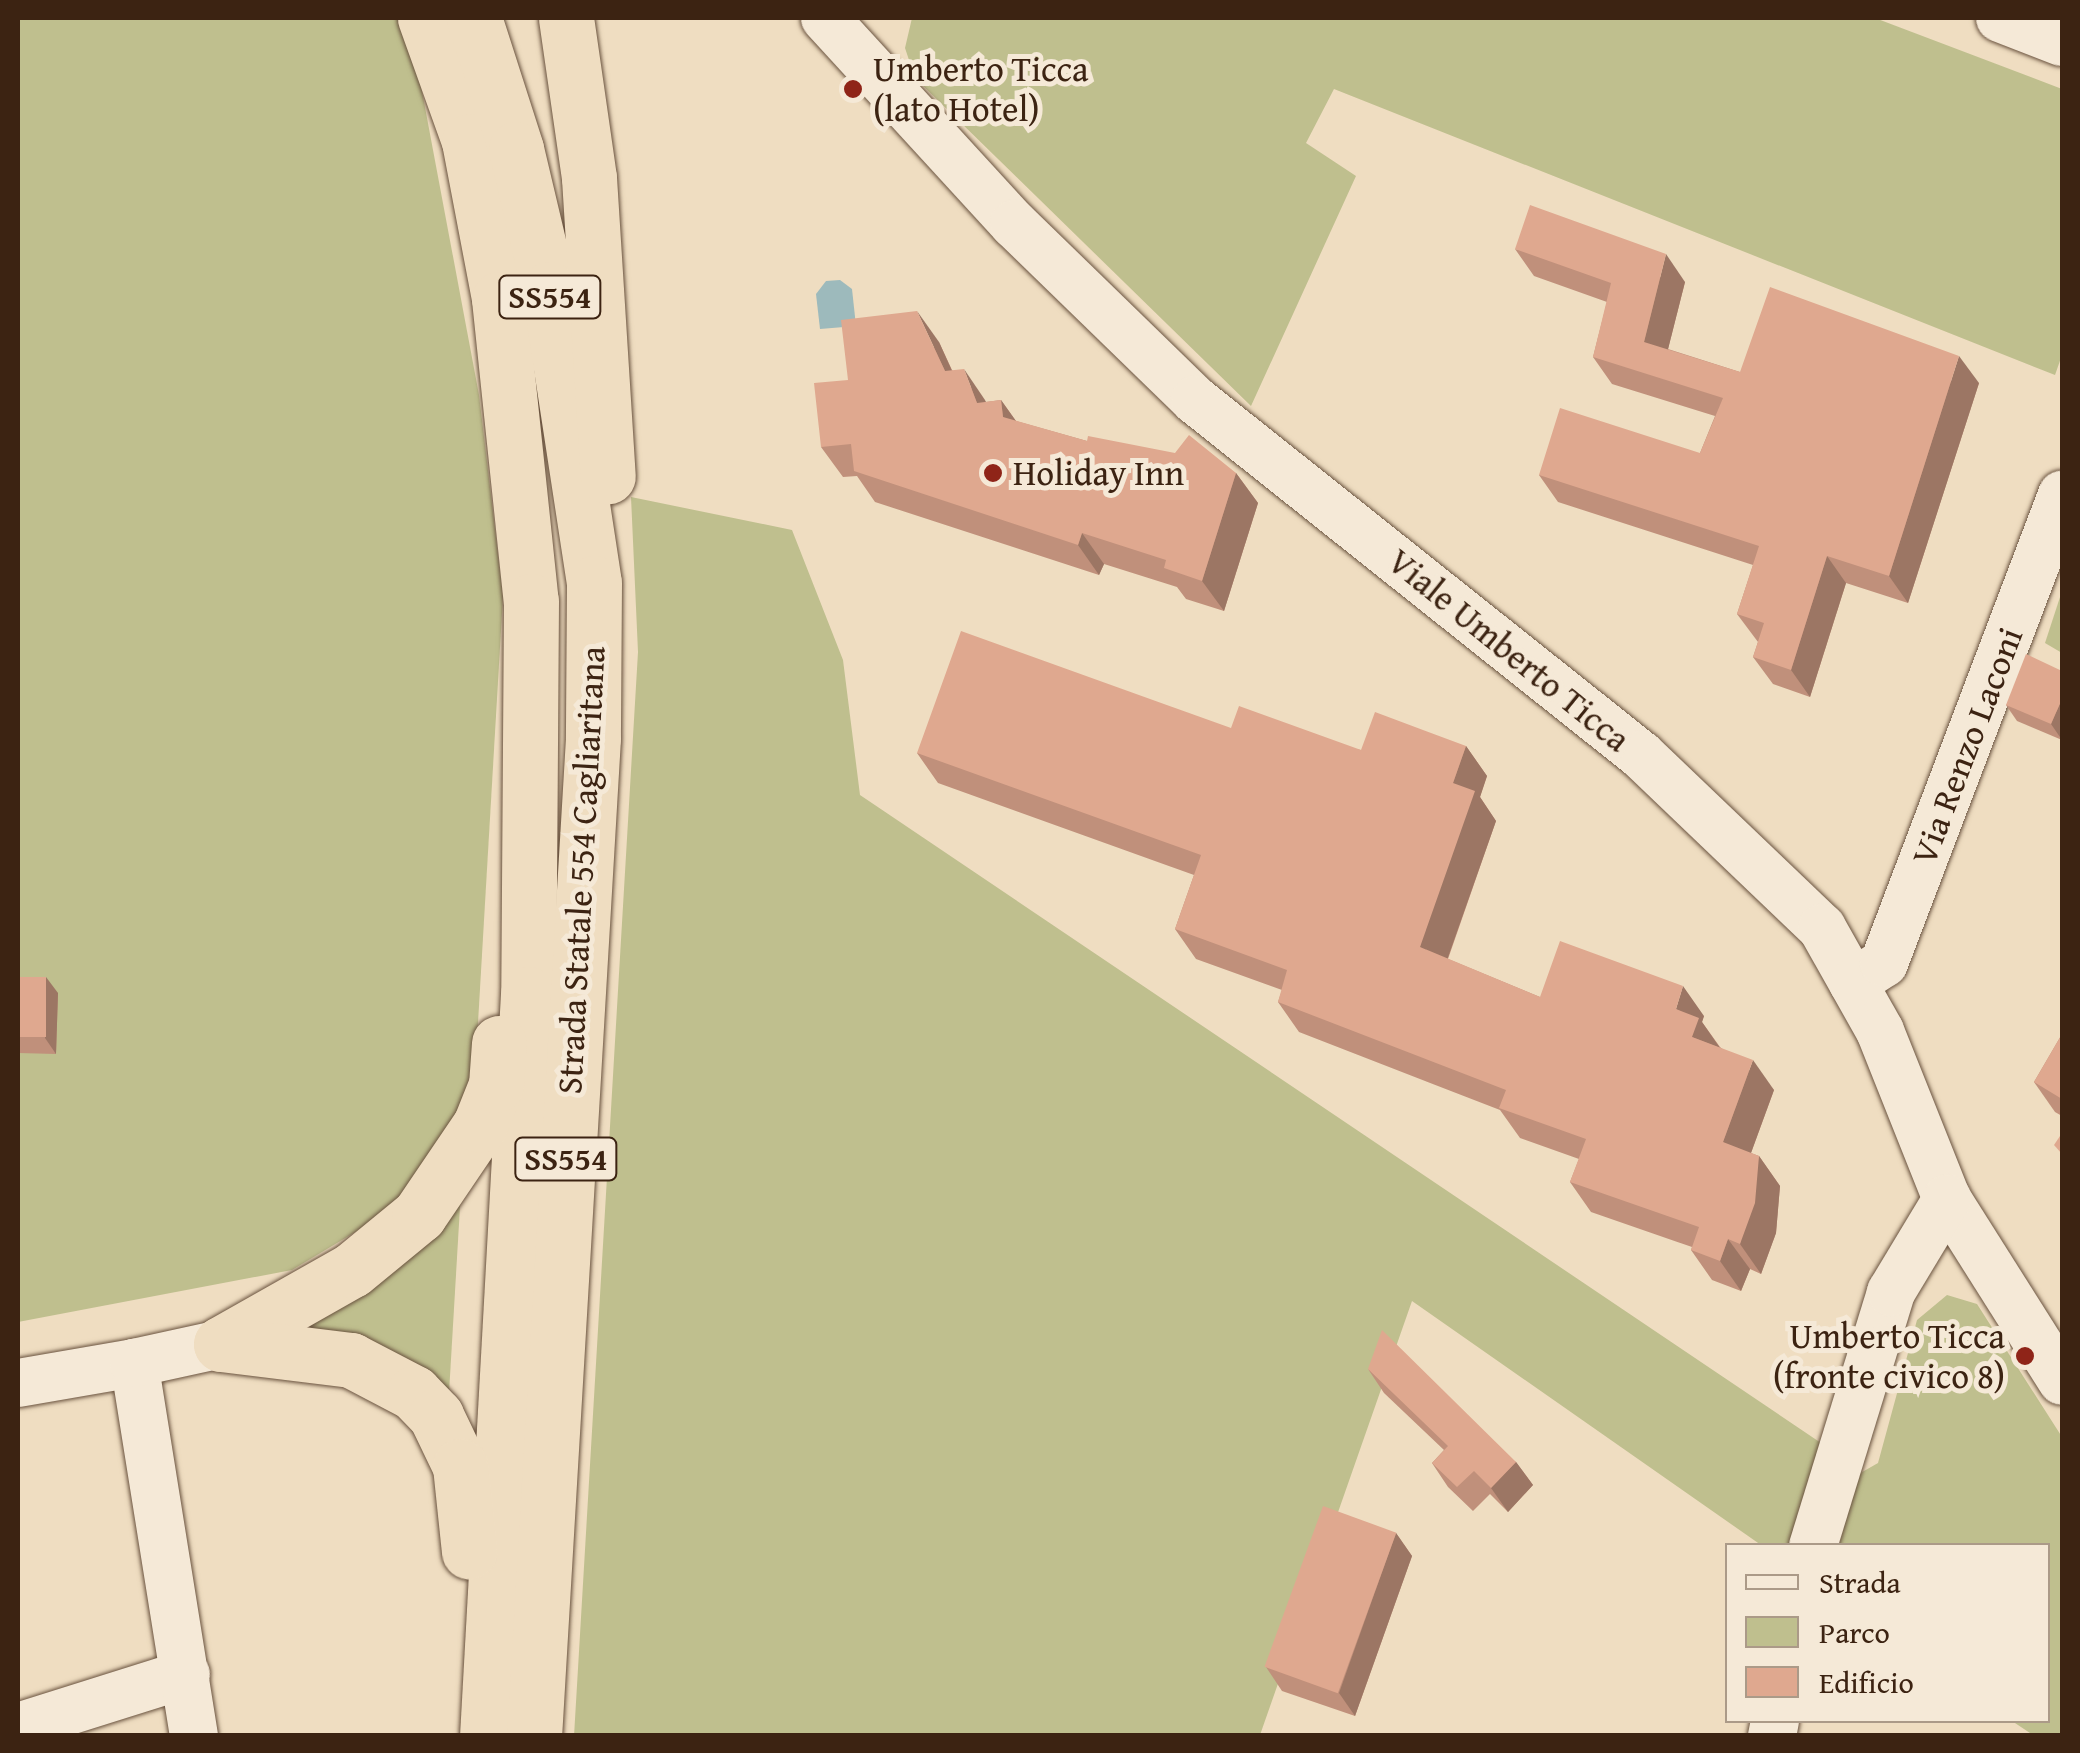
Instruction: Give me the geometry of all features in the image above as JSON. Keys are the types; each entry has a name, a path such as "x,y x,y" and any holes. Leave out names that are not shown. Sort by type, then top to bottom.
{"highway":[{"name":"Strada Statale 554 Cagliaritana","path":"424,18 469,141 499,299 531,601 528,994 487,1736"},
{"name":"Strada Statale 554 Cagliaritana","path":"474,18 516,149 549,289 594,583 593,738 534,1736"},
{"path":"566,18 589,178 610,463 594,583"},
{"path":"221,1344 352,1270 419,1215 460,1159 496,1085 501,1013 528,994"},
{"path":"221,1344 351,1360 414,1393 451,1442 465,1488 470,1566 496,1592"}],"street":[{"name":"Viale Umberto Ticca","path":"825,18 1014,224 1195,400 1641,755 1822,928 1880,1032 1947,1199 2062,1381"},
{"path":"2000,18 2062,42"},
{"name":"Via Renzo Laconi","path":"1854,983 1884,963 2062,496"},
{"path":"1814,1541 1891,1292 1947,1199"},
{"path":"18,1383 221,1344"},
{"path":"134,1363 194,1736"},
{"path":"18,1726 186,1674"}],"green space":[{"path":"18,18 401,18 418,70 479,395 503,596 475,1074 430,1168 377,1219 292,1270 18,1322"},
{"path":"912,18 1875,18 2062,89 2062,355 2055,375 1334,89 1306,143 1356,176 1251,406 915,78 905,48"},
{"path":"631,497 792,530 843,660 860,795 1821,1443 1791,1543 1758,1543 1412,1301 1260,1735 574,1736 638,652"},
{"path":"2062,591 2062,653 2045,643"},
{"path":"461,1190 448,1410 276,1318"},
{"path":"1947,1295 1977,1304 2062,1437 2062,1735 2033,1735 2015,1723 2050,1723 2050,1543 1840,1543 1857,1475 1878,1463 1917,1320"}],"water":[{"path":"840,280 852,289 856,326 820,329 816,294 826,281"}],"building":[{"path":"1530,205 1666,254 1644,342 1740,372 1770,287 1959,356 1889,576 1827,556 1791,670 1753,657 1764,623 1737,614 1759,546 1539,475 1560,408 1700,453 1723,398 1593,357 1611,283 1515,249"},
{"name":"Holiday Inn","path":"917,311 945,371 964,369 977,403 1001,400 1003,417 1087,441 1088,436 1175,453 1189,435 1236,473 1202,581 1164,568 1166,560 1082,533 1078,545 854,471 851,444 821,447 814,383 848,380 841,320"},
{"path":"961,631 1231,728 1239,706 1361,750 1375,712 1466,746 1453,783 1475,791 1420,947 1540,997 1560,941 1683,986 1676,1009 1699,1018 1692,1037 1753,1060 1723,1142 1759,1156 1755,1203 1740,1244 1728,1239 1720,1261 1691,1250 1699,1227 1570,1182 1586,1139 1499,1108 1506,1090 1278,1002 1287,970 1175,929 1201,855 917,753"},
{"path":"2026,654 2062,671 2062,699 2051,724 2006,705"},
{"path":"18,977 46,977 46,1037 18,1037"},
{"path":"2062,1034 2062,1099 2034,1082"},
{"path":"2062,1133 2062,1154 2054,1145"},
{"path":"1382,1330 1516,1462 1491,1488 1474,1471 1457,1487 1432,1463 1448,1446 1368,1369"},
{"path":"1323,1506 1396,1533 1338,1693 1265,1667"}],"place":[{"name":"Umberto Ticca (lato Hotel)","path":"853,89"},
{"name":"Holiday Inn","path":"993,473"},
{"name":"Umberto Ticca (fronte civico 8)","path":"2025,1356"}]}
